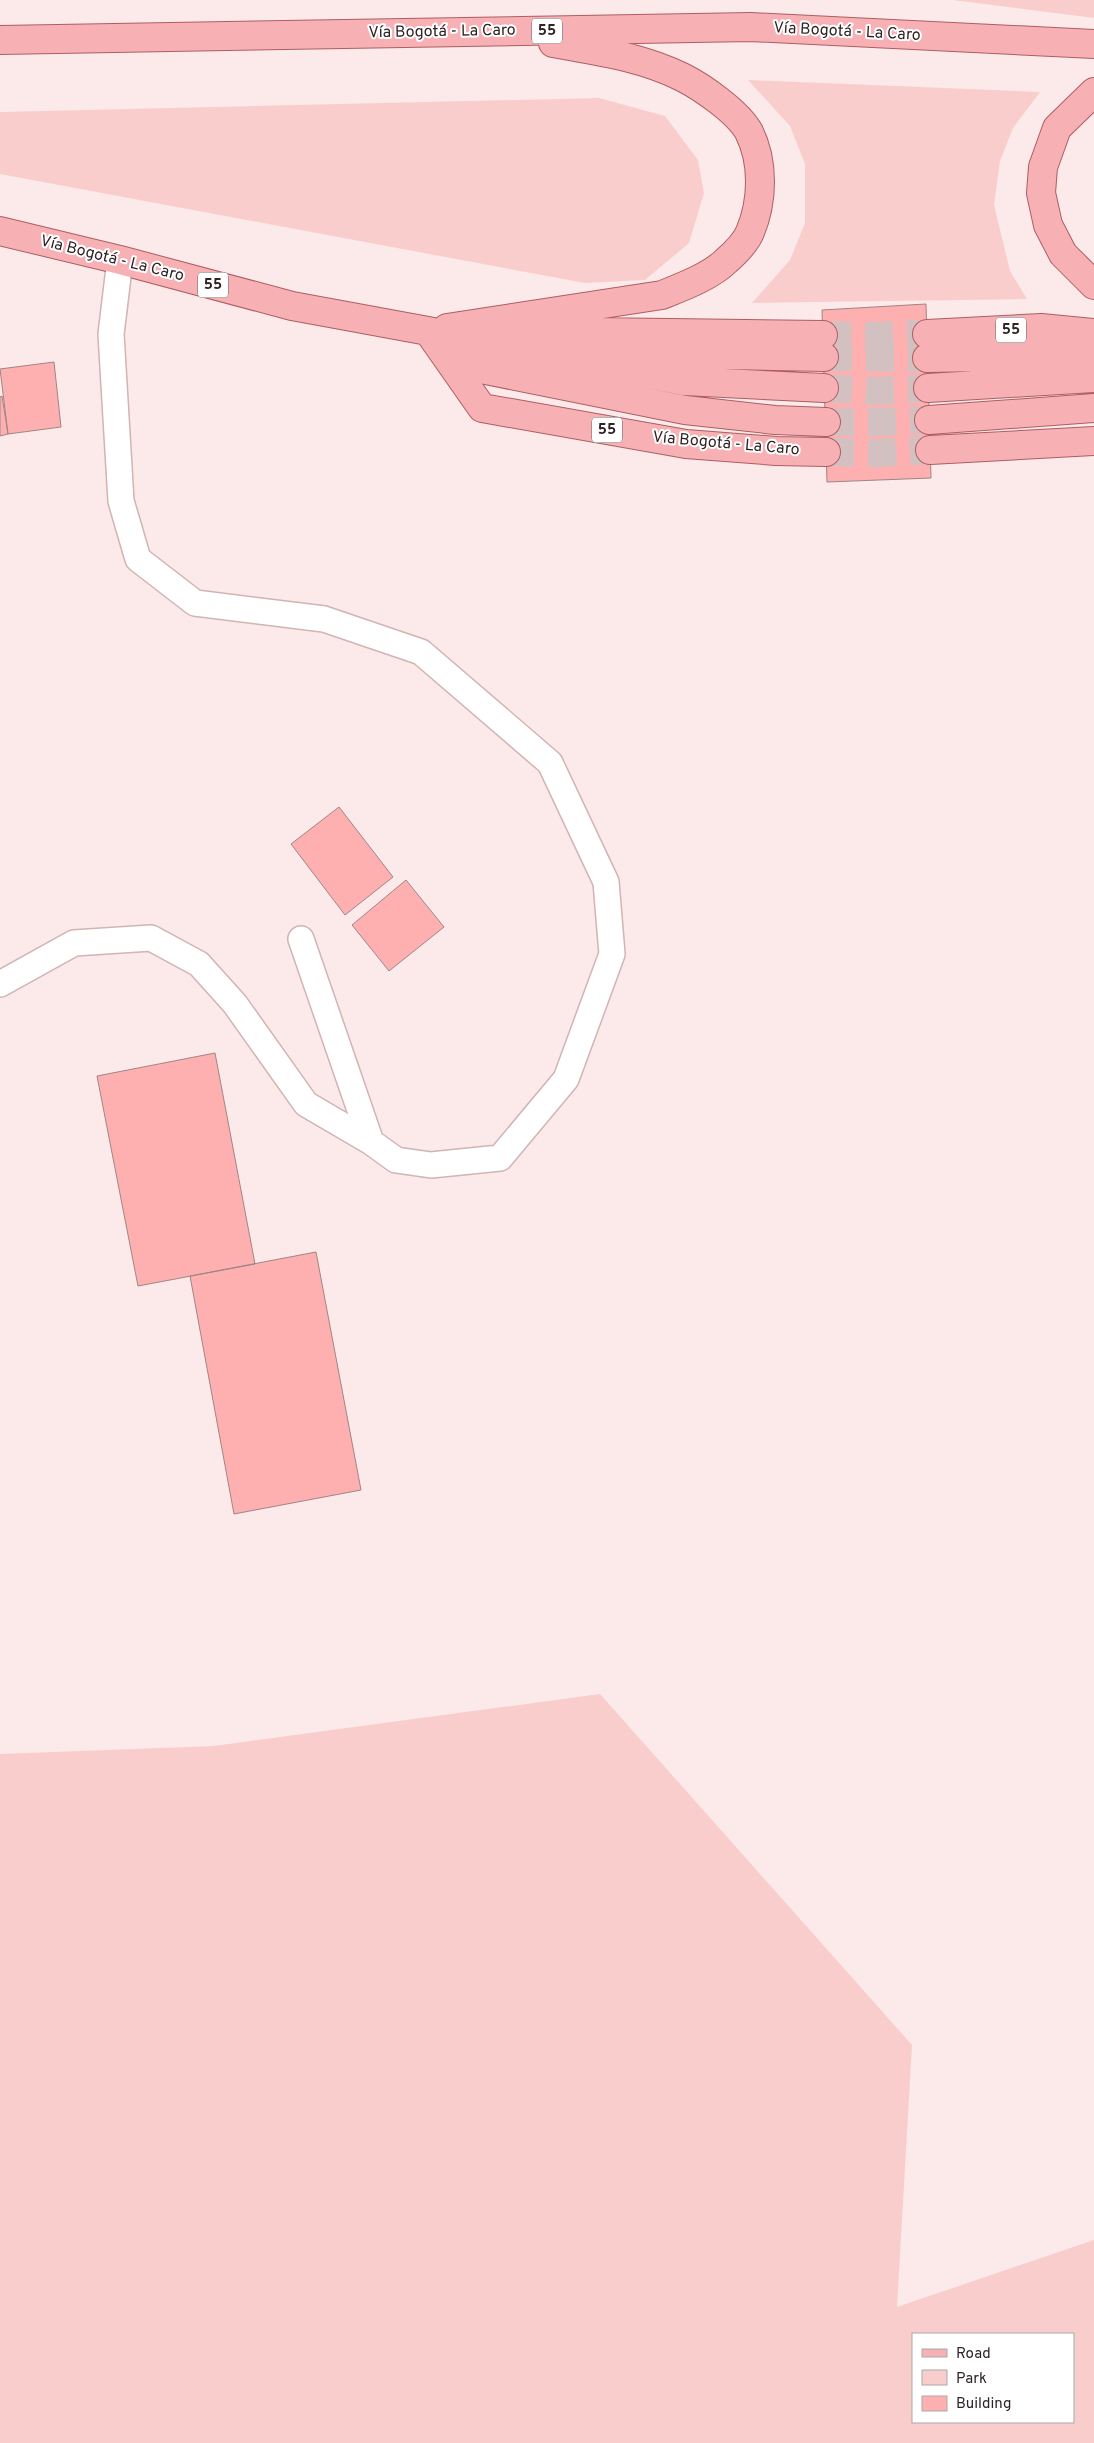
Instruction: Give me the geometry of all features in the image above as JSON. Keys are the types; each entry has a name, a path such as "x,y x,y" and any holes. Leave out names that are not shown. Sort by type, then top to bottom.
{"main road":[{"name":"Vía Bogotá - La Caro","path":"0,40 751,27 1094,44"},
{"path":"428,330 662,295 671,292 688,285 725,263 750,233 760,197 760,165 748,131 724,104 682,77 632,58 492,31"},
{"path":"1094,92 1057,128 1042,167 1041,194 1048,225 1063,254 1094,285"},
{"name":"Vía Bogotá - La Caro","path":"0,231 120,260 292,306 428,330 684,381 824,388"},
{"name":"55","path":"1094,333 1041,328 927,346 1094,355"},
{"name":"Vía Bogotá - La Caro","path":"428,330 672,331 823,346"},
{"name":"Vía Bogotá - La Caro","path":"428,330 481,369 685,410 775,420 826,422"},
{"name":"Vía Bogotá - La Caro","path":"428,330 482,408 686,444 776,451 826,452"},
{"path":"928,388 1094,378"},
{"path":"929,420 1094,408"},
{"path":"930,450 1094,441"}],"lane":[{"path":"0,984 74,943 151,938 199,964 235,1004 306,1104 371,1142 396,1160 431,1165 500,1158 566,1079 612,954 606,882 550,763 421,652 324,619 195,603 138,559 121,501 111,334 120,260"},
{"path":"301,939 371,1142"}],"green space":[{"path":"953,0 1094,0 1094,18"},
{"path":"748,80 1040,92 1013,128 1000,161 994,205 1010,271 1027,299 752,303 790,260 805,223 805,164 790,126"},
{"path":"599,98 665,116 698,160 704,193 689,243 645,280 585,283 0,174 0,112"},
{"path":"600,1694 912,2045 897,2307 1094,2240 1094,2443 0,2443 0,1754 214,1746"}],"building":[{"path":"926,304 931,478 827,482 822,310"},
{"path":"54,362 61,427 8,434 0,369"},
{"path":"2,396 8,434 0,436 0,397"},
{"path":"339,807 393,877 345,915 291,844"},
{"path":"406,880 444,927 389,971 352,925"},
{"path":"215,1053 255,1264 138,1286 97,1076"},
{"path":"316,1252 361,1490 234,1514 190,1276"}],"tunnel":[{"path":"823,335 927,334"},
{"path":"824,357 927,358"},
{"path":"824,388 876,391 928,388"},
{"path":"826,422 929,420"},
{"path":"826,452 878,453 930,450"}]}
